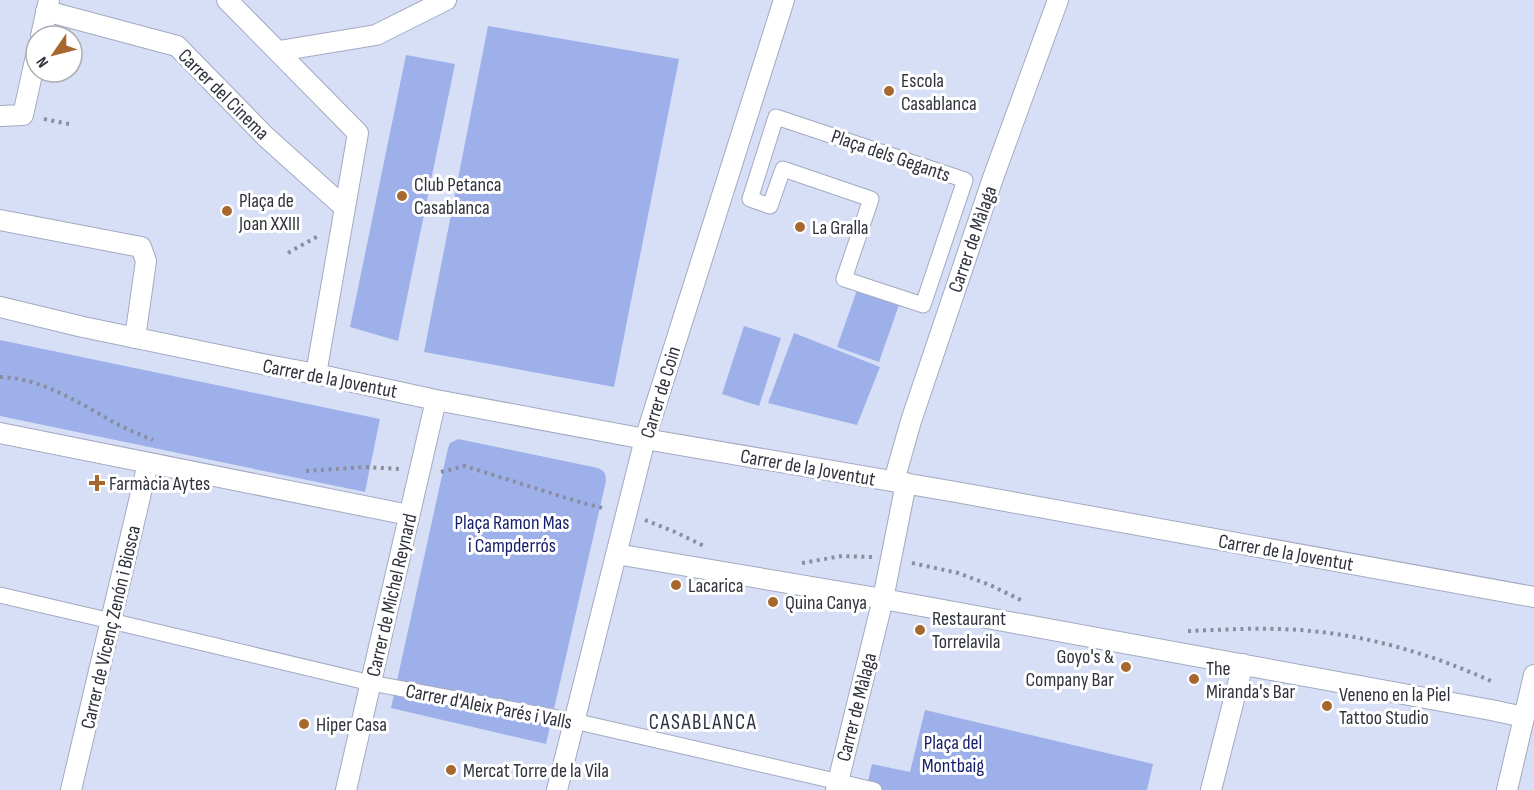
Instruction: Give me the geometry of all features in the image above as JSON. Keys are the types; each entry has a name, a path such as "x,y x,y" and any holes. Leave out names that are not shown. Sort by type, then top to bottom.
{"street":[{"path":"227,0 358,133 316,374"},
{"path":"279,51 376,35 446,0"},
{"name":"Carrer de Coin","path":"557,790 645,439 784,0"},
{"name":"Carrer de Màlaga","path":"837,786 883,599 911,421 993,178 1058,0"},
{"path":"44,24 48,6"},
{"name":"Carrer del Cinema","path":"48,6 177,46 344,215"},
{"path":"0,116 23,115 30,84"},
{"name":"Plaça dels Gegants","path":"776,117 965,180 923,305 844,279 870,199 783,169 770,206 750,199 776,117"},
{"path":"0,220 141,247 146,261 135,338"},
{"name":"Carrer de la Joventut","path":"0,307 83,327 262,364 645,439 900,482 1534,597"},
{"name":"Carrer de la Joventut","path":"0,318 83,327"},
{"name":"Carrer de Michel Reynard","path":"346,790 436,399"},
{"path":"0,433 410,515"},
{"name":"Carrer de Vicenç Zenón i Biosca","path":"71,790 148,464"},
{"path":"616,554 883,599 1524,717"},
{"name":"Carrer d'Aleix Parés i Valls","path":"0,595 371,684 574,721 837,786 874,790"},
{"path":"1211,790 1243,664"},
{"path":"1507,790 1534,675"}],"path":[{"path":"288,253 344,215"},
{"path":"0,376 53,389 116,424 159,443"},
{"path":"299,471 364,467 405,469 434,474 465,466 576,501 626,514 675,532 710,549"},
{"path":"798,563 842,556 891,559 958,573 1031,604"},
{"path":"1180,632 1276,629 1335,634 1386,644 1434,657 1493,682"}],"green space":[{"path":"488,26 679,59 614,387 424,352"},
{"name":"Club Petanca Casablanca","path":"406,55 455,64 398,341 350,327"},
{"path":"858,287 900,302 879,362 837,347"},
{"path":"744,326 781,338 759,406 722,394"},
{"path":"794,333 880,367 857,425 768,403"},
{"path":"0,340 380,419 365,492 0,416"},
{"name":"Plaça Ramon Mas i Campderrós","path":"458,439 598,468 605,475 606,481 546,744 391,708 448,448 450,443"},
{"name":"Plaça del Montbaig","path":"925,710 1153,764 1147,790 866,790 872,764 910,772"}],"place":[{"name":"Escola Casablanca","path":"889,91"},
{"name":"Club Petanca Casablanca","path":"402,196"},
{"name":"Plaça de Joan XXIII","path":"227,211"},
{"name":"La Gralla","path":"800,227"},
{"name":"Farmàcia Aytes","path":"97,483"},
{"name":"Lacarica","path":"676,585"},
{"name":"Quina Canya","path":"773,602"},
{"name":"Restaurant Torrelavila","path":"920,630"},
{"name":"Goyo's & Company Bar","path":"1126,667"},
{"name":"The Miranda's Bar","path":"1194,679"},
{"name":"Veneno en la Piel Tattoo Studio","path":"1327,706"},
{"name":"Hiper Casa","path":"304,724"},
{"name":"Mercat Torre de la Vila","path":"451,770"}],"district":[{"name":"CASABLANCA","path":"703,722"}]}
